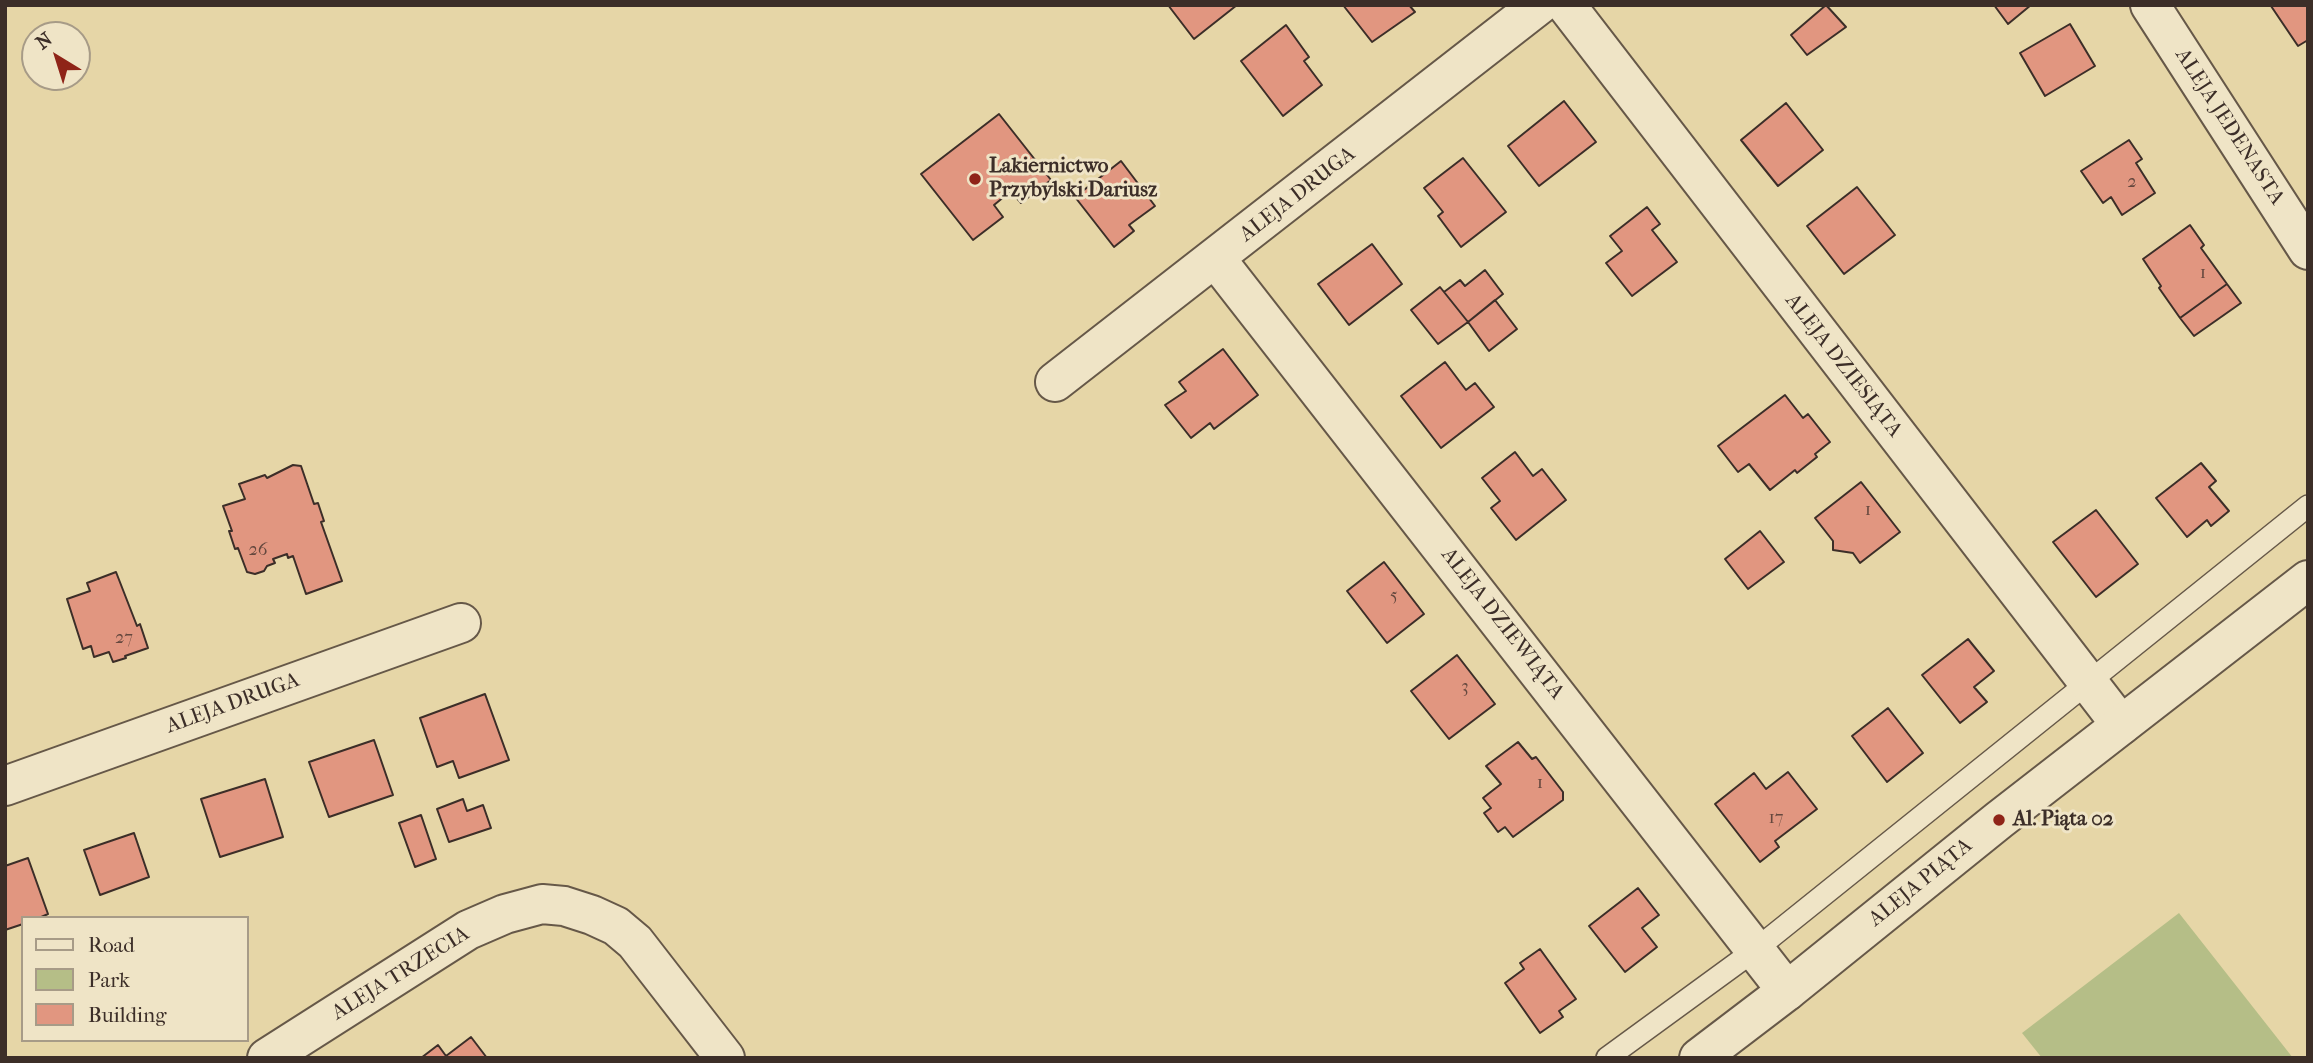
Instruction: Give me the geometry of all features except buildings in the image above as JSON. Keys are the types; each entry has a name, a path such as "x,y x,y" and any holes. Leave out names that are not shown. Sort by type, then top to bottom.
{"street":[{"name":"ALEJA DRUGA","path":"1055,382 1539,5"},
{"name":"ALEJA DZIESIĄTA","path":"1566,5 2121,725"},
{"name":"ALEJA JEDENASTA","path":"2150,5 2308,250"},
{"name":"ALEJA DZIEWIĄTA","path":"1216,258 1787,991"},
{"name":"ALEJA PIĄTA","path":"1699,1058 2308,580"},
{"name":"ALEJA DRUGA","path":"5,786 461,623"},
{"name":"ALEJA TRZECIA","path":"267,1058 468,930 505,914 542,904 564,906 616,926 635,942 725,1058"}],"lane":[{"path":"1607,1058 1755,950 2308,506"}],"green space":[{"path":"2179,913 2293,1058 2042,1058 2022,1033"}],"place":[{"name":"Lakiernictwo Przybylski Dariusz","path":"975,179"},
{"name":"Al. Piąta 02","path":"1999,820"}]}
